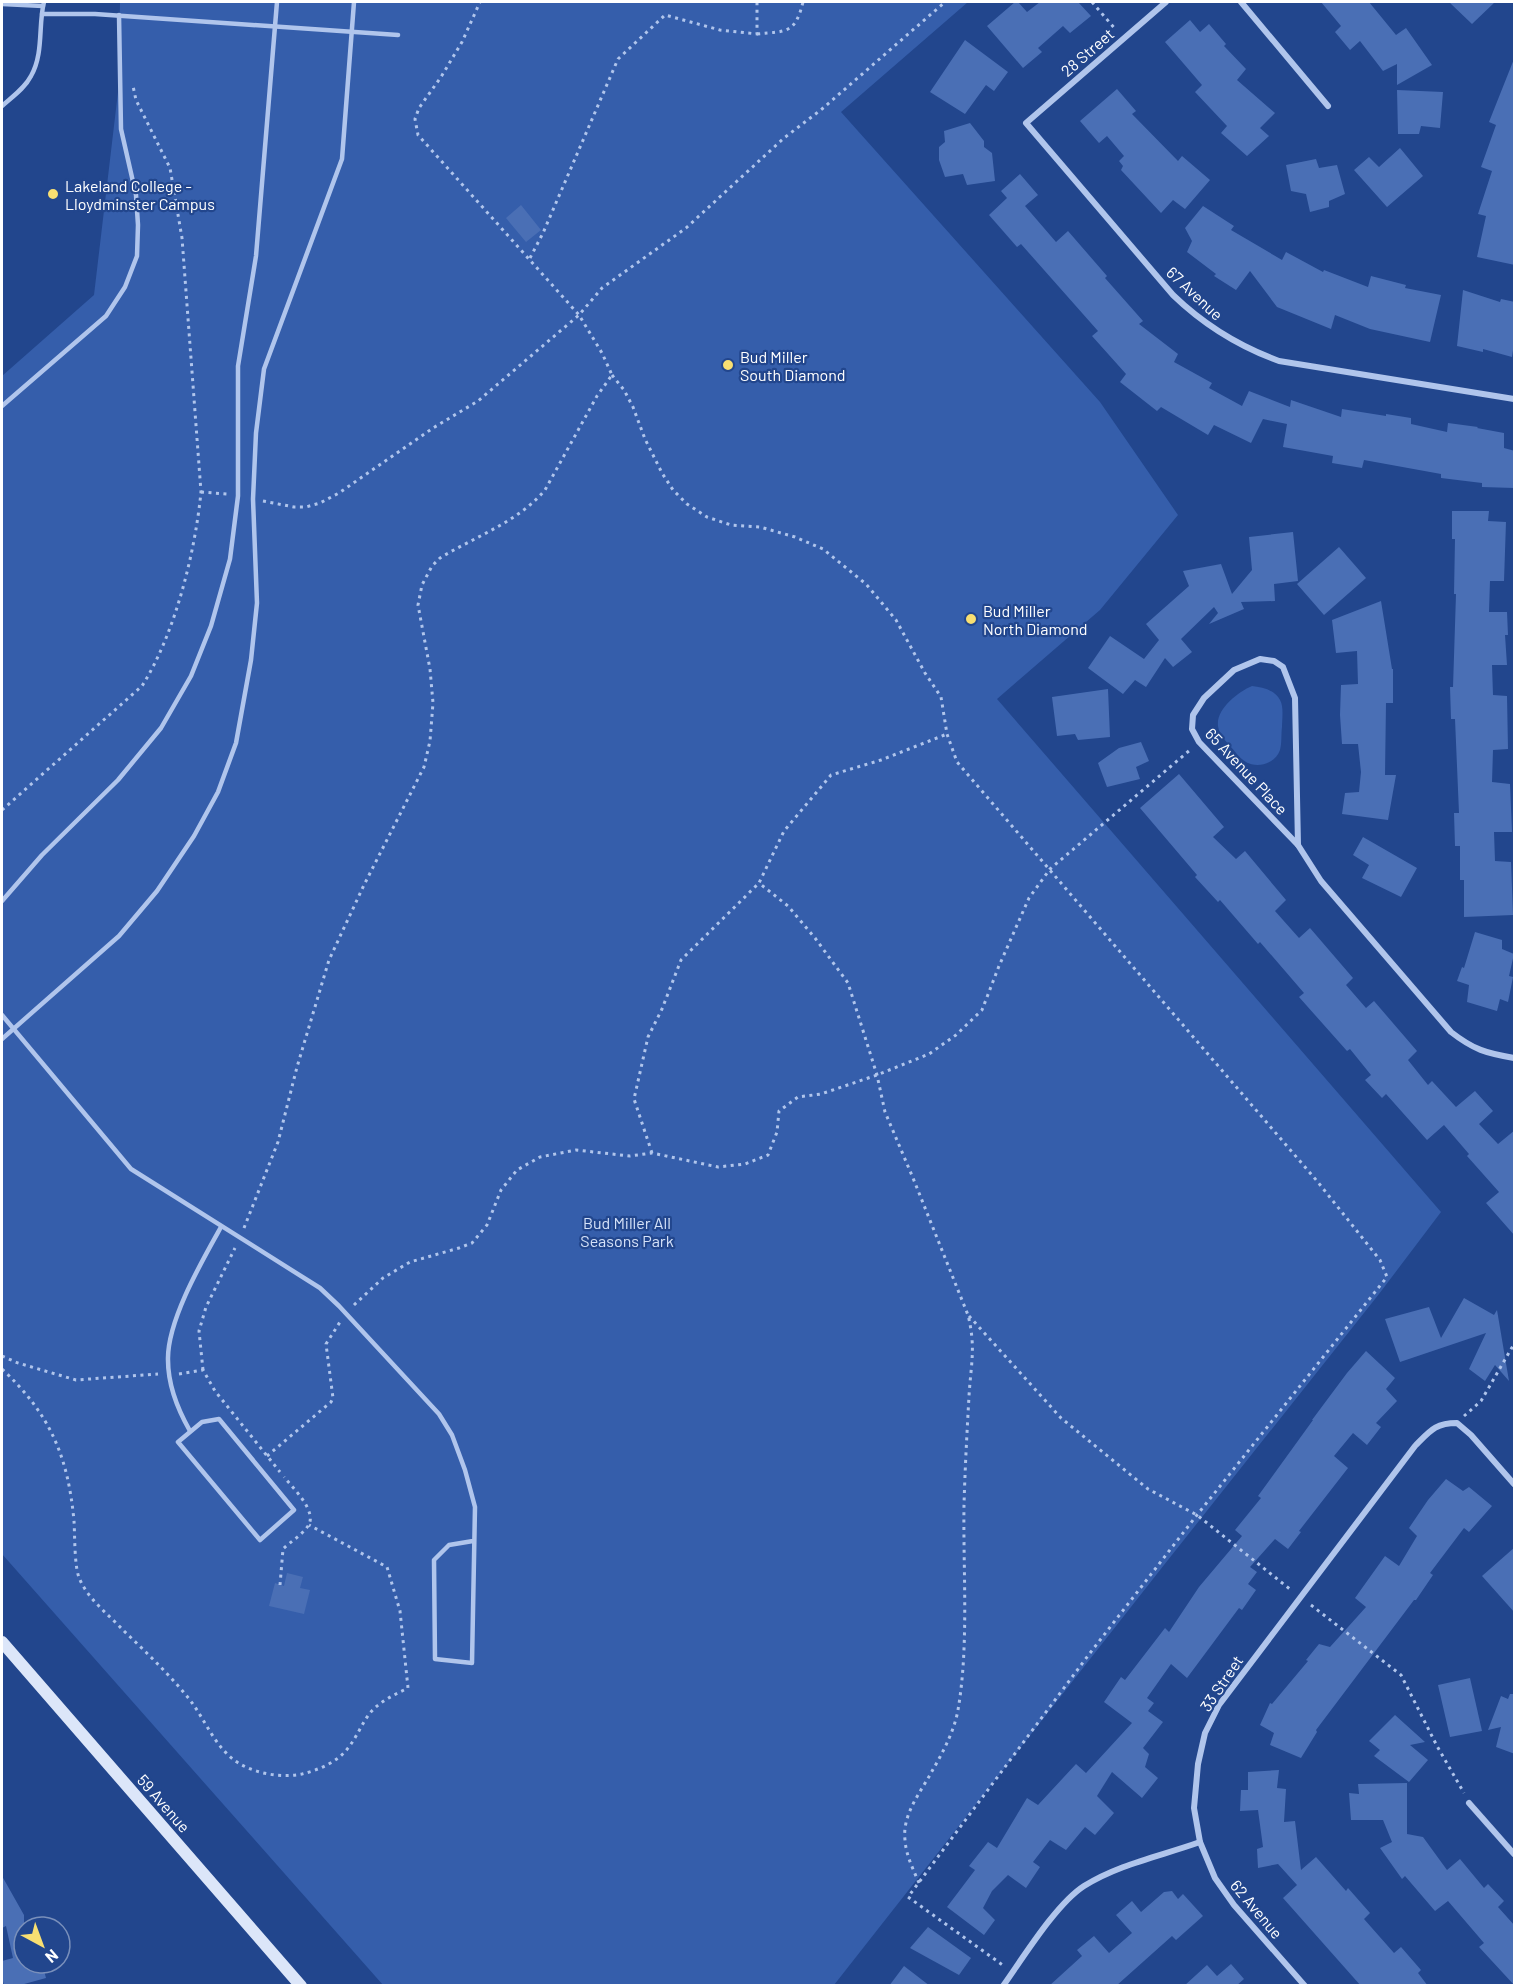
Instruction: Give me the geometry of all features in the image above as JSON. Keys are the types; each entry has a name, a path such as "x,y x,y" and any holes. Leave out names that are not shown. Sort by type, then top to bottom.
{"main road":[{"name":"59 Avenue","path":"2,1642 301,1986"}],"street":[{"name":"28 Street","path":"1026,123 1167,2"},
{"path":"1241,2 1328,106"},
{"name":"67 Avenue","path":"1026,123 1173,295 1218,333 1256,353 1279,361 1515,399"},
{"name":"65 Avenue Place","path":"1298,845 1295,698 1283,667 1274,661 1260,659 1234,670 1204,698 1193,715 1192,729 1199,742 1298,845 1321,881 1451,1032 1467,1045 1486,1053 1515,1058"},
{"name":"33 Street","path":"1200,1842 1194,1808 1198,1764 1205,1733 1219,1705 1415,1446 1443,1423 1457,1423"},
{"path":"1457,1423 1471,1435 1515,1484"},
{"path":"1470,1803 1515,1854"},
{"path":"1003,1986 1059,1910 1083,1887 1117,1869 1200,1842"},
{"name":"62 Avenue","path":"1200,1842 1215,1878 1234,1905 1305,1986"}],"lane":[{"path":"2,902 42,855 118,780 161,728 191,676 211,626 230,559 238,496 238,366 256,256 277,2"},
{"path":"2,1039 119,936 157,891 194,836 218,792 236,743 251,660 257,603 253,499 256,433 264,369 342,159 354,2"},
{"path":"2,4 43,4 38,53 32,76 2,106"},
{"path":"42,14 119,15 398,35"},
{"path":"2,406 106,316 125,287 137,256 136,195 122,129 119,15"},
{"path":"2,1015 131,1169 320,1288 439,1413 452,1435 468,1479 475,1507 472,1663 435,1659 434,1560 449,1545 473,1541"},
{"path":"190,1431 179,1408 169,1374 171,1334 196,1273 221,1227"},
{"path":"219,1419 294,1510 260,1540 177,1442 190,1431 202,1422 219,1419"}],"path":[{"path":"480,2 462,42 419,108 415,119 418,135 579,315 602,353 612,375 624,390 645,439 673,490 687,504 707,517 731,525 760,527 795,537 823,549 866,584 896,620 941,697 947,734 957,762 1317,1180 1374,1253 1387,1276 1090,1653 908,1897 995,1960"},
{"path":"757,2 757,34"},
{"path":"530,258 543,233 618,58 665,15 720,30 757,34 786,31 798,20 803,2"},
{"path":"266,502 294,507 306,507 320,503 339,493 433,428 478,401 579,315 602,288 686,228 784,138 822,109 945,2"},
{"path":"1092,2 1111,24"},
{"path":"2,810 142,686 156,664 177,604 197,531 201,492 182,238 170,168 136,100"},
{"path":"246,1222 278,1142 297,1066 329,960 424,767 430,741 433,703 430,669 418,605 422,585 432,566 440,558 519,515 534,503 545,490 597,396 612,375"},
{"path":"201,492 226,494"},
{"path":"652,1153 634,1100 648,1037 662,1009 681,960 759,883 784,831 831,775 881,760 947,734"},
{"path":"360,1299 383,1278 410,1262 472,1243 487,1225 501,1190 517,1170 540,1157 576,1150 630,1156 652,1153 718,1167 745,1164 768,1155 777,1132 779,1111 798,1097 821,1094 929,1054 956,1035 982,1010 1029,898 1050,869 1183,755"},
{"path":"759,883 788,906 848,983 877,1075 885,1112 968,1315 973,1335 974,1353 969,1392 964,1496 961,1683 952,1731 933,1771 910,1810 904,1837 907,1853 919,1883"},
{"path":"233,1250 206,1307 199,1331 203,1370 214,1391 304,1502 311,1515 309,1525 283,1549 280,1585"},
{"path":"968,1315 1060,1418 1148,1489 1197,1515 1285,1585"},
{"path":"267,1456 331,1402 333,1398 326,1344 332,1332"},
{"path":"1457,1423 1481,1401 1515,1344"},
{"path":"2,1356 76,1380 156,1374"},
{"path":"2,1369 31,1399 63,1457 72,1505 79,1578 92,1599 169,1675 192,1703 225,1752 239,1764 258,1772 278,1776 299,1775 315,1771 332,1762 347,1749 370,1713 385,1699 408,1688 400,1611 387,1567 309,1525"},
{"path":"183,1374 203,1370"},
{"path":"1315,1608 1401,1675 1437,1746 1470,1803"}],"green space":[{"name":"Bud Miller All Seasons Park","path":"102,2 968,2 841,112 1100,402 1178,515 1100,610 997,699 1441,1212 1379,1294 834,1985 383,1985 2,1554 2,376 94,295 118,92 120,3"},
{"path":"1252,686 1272,691 1280,700 1283,713 1278,755 1261,765 1251,764 1241,759 1222,737 1218,726 1220,713 1224,707 1240,692"}],"building":[{"path":"1015,2 1018,2 1027,12 1040,2 1078,2 1091,16 1070,33 1063,26 1038,48 1042,52 1023,68 987,26"},
{"path":"1321,2 1369,2 1396,35 1406,28 1432,65 1397,85 1397,64 1383,71 1360,41 1350,50 1335,32 1341,26"},
{"path":"1449,2 1495,2 1472,24"},
{"path":"1190,20 1200,32 1209,24 1226,44 1224,46 1246,69 1237,80 1275,113 1260,128 1269,136 1247,156 1221,133 1227,126 1195,92 1202,85 1165,42"},
{"path":"965,40 1008,72 994,91 986,85 965,114 930,92"},
{"path":"1514,59 1515,265 1477,257 1486,216 1478,214 1492,171 1481,167 1496,125 1489,122"},
{"path":"1117,89 1136,111 1132,114 1178,161 1182,156 1210,180 1185,209 1173,200 1161,213 1121,170 1123,166 1119,161 1124,156 1107,136 1099,143 1080,121"},
{"path":"1397,90 1443,92 1440,128 1421,126 1419,134 1398,134"},
{"path":"970,123 984,141 984,147 992,153 995,181 967,185 963,174 945,177 939,160 939,147 945,142 944,131"},
{"path":"1400,148 1423,176 1387,207 1354,170 1369,157 1379,167"},
{"path":"1316,159 1319,168 1337,165 1345,194 1329,201 1329,207 1310,212 1306,194 1291,191 1286,165"},
{"path":"1020,174 1038,195 1025,206 1056,242 1068,231 1143,321 1139,324 1178,354 1174,362 1212,383 1209,388 1242,406 1249,391 1290,407 1291,400 1341,417 1342,409 1411,418 1411,424 1447,432 1448,423 1504,433 1504,448 1515,451 1514,488 1482,487 1482,483 1441,478 1441,474 1364,460 1362,468 1332,463 1333,456 1283,447 1287,424 1263,419 1251,443 1214,425 1208,435 1161,407 1157,411 1120,382 1126,374 1092,336 1098,331 1021,244 1017,247 989,215 1007,198 1001,191"},
{"path":"521,205 541,230 526,242 506,218"},
{"path":"1203,206 1234,226 1231,230 1282,260 1286,252 1323,272 1324,270 1368,287 1371,276 1406,285 1405,288 1441,295 1430,342 1370,329 1335,315 1331,329 1277,307 1250,271 1236,290 1214,276 1216,274 1187,252 1192,241 1185,228"},
{"path":"1463,290 1500,302 1501,299 1515,302 1515,336 1512,357 1483,349 1483,352 1457,346"},
{"path":"1452,511 1489,511 1488,521 1506,522 1504,581 1490,581 1489,612 1507,612 1508,635 1505,635 1507,665 1492,665 1493,695 1507,696 1508,749 1493,750 1492,782 1510,784 1512,832 1494,832 1495,861 1511,862 1513,915 1464,917 1464,880 1460,880 1460,846 1455,846 1454,813 1459,813 1455,719 1451,719 1450,687 1453,687 1456,594 1454,594 1455,539 1452,539"},
{"path":"1293,532 1298,581 1274,584 1275,601 1241,602 1244,609 1209,624 1218,613 1214,607 1181,639 1192,652 1173,667 1165,658 1146,687 1135,680 1123,694 1088,668 1110,636 1144,659 1159,640 1146,624 1189,586 1183,571 1221,564 1232,594 1252,570 1249,537"},
{"path":"1339,547 1366,578 1324,615 1297,584"},
{"path":"1381,601 1393,669 1393,703 1386,703 1385,775 1396,775 1388,820 1342,814 1345,793 1359,792 1361,772 1358,744 1342,744 1340,715 1341,685 1358,684 1357,651 1336,653 1332,620"},
{"path":"1108,689 1110,737 1078,740 1075,734 1057,736 1052,697"},
{"path":"1141,742 1149,761 1136,767 1140,779 1107,787 1098,763 1119,748"},
{"path":"1179,774 1224,827 1213,837 1236,859 1245,851 1286,900 1275,911 1299,938 1310,928 1353,978 1346,985 1366,1008 1374,1001 1417,1051 1408,1060 1428,1085 1432,1081 1456,1107 1475,1091 1493,1111 1479,1124 1498,1144 1515,1130 1515,1236 1486,1203 1499,1192 1467,1156 1469,1154 1444,1125 1427,1140 1386,1094 1382,1098 1365,1080 1371,1075 1350,1049 1347,1051 1299,997 1304,993 1260,942 1258,944 1220,900 1218,902 1195,877 1197,875 1140,808"},
{"path":"1363,837 1417,868 1401,897 1362,878 1369,865 1353,855"},
{"path":"1475,932 1502,940 1502,949 1514,954 1509,976 1513,977 1508,1002 1500,999 1497,1011 1467,1002 1469,985 1457,981 1462,967 1464,968"},
{"path":"1464,1298 1494,1315 1497,1310 1509,1381 1495,1365 1485,1381 1469,1369 1486,1333 1400,1362 1385,1319 1429,1307 1441,1338"},
{"path":"1366,1351 1395,1378 1386,1389 1397,1401 1376,1423 1381,1427 1367,1445 1353,1433 1334,1456 1348,1468 1299,1531 1301,1532 1288,1549 1275,1539 1250,1567 1257,1572 1248,1584 1256,1590 1242,1610 1239,1608 1187,1678 1171,1664 1147,1698 1154,1703 1148,1711 1163,1722 1143,1748 1149,1754 1145,1767 1158,1778 1142,1798 1112,1772 1097,1796 1114,1813 1095,1835 1085,1827 1066,1850 1050,1840 1033,1862 1040,1867 1026,1888 1008,1875 992,1891 983,1908 995,1920 984,1935 947,1907 975,1870 969,1866 988,1842 997,1848 1027,1798 1038,1805 1076,1764 1086,1773 1132,1723 1104,1702 1121,1677 1125,1680 1165,1628 1169,1632 1199,1587 1242,1536 1235,1530 1261,1498 1258,1496 1312,1420"},
{"path":"1446,1479 1463,1491 1469,1487 1492,1506 1469,1532 1464,1528 1430,1573 1433,1575 1416,1600 1316,1730 1317,1732 1301,1758 1270,1745 1274,1733 1260,1725 1270,1703 1272,1704 1308,1661 1306,1660 1319,1644 1330,1647 1366,1607 1355,1598 1385,1556 1399,1566 1417,1536 1409,1528"},
{"path":"1515,1547 1515,1613 1482,1576"},
{"path":"287,1573 303,1577 300,1588 310,1590 304,1614 269,1606 275,1583 284,1586"},
{"path":"1470,1678 1482,1731 1450,1737 1438,1685"},
{"path":"1510,1694 1515,1694 1515,1754 1496,1747 1501,1727 1488,1730 1501,1696 1508,1699"},
{"path":"1395,1715 1425,1742 1410,1745 1428,1760 1409,1782 1374,1756 1380,1750 1369,1741"},
{"path":"1279,1770 1277,1788 1286,1789 1284,1822 1295,1821 1301,1870 1316,1857 1346,1891 1348,1888 1370,1913 1364,1919 1394,1953 1401,1947 1421,1970 1418,1973 1428,1986 1361,1986 1283,1898 1297,1885 1278,1864 1258,1868 1257,1849 1263,1847 1258,1810 1240,1811 1241,1790 1248,1790 1248,1772"},
{"path":"1407,1783 1407,1834 1423,1837 1447,1870 1460,1859 1484,1888 1488,1884 1504,1901 1498,1907 1515,1926 1515,1986 1479,1947 1484,1943 1448,1901 1435,1911 1405,1876 1402,1879 1380,1848 1392,1842 1383,1820 1351,1820 1349,1793 1359,1794 1358,1784"},
{"path":"2,1876 24,1915 12,1915 12,1953 6,1926 2,1928"},
{"path":"1172,1891 1178,1899 1183,1894 1203,1916 1176,1940 1172,1936 1116,1986 1049,1986 1082,1956 1077,1950 1094,1936 1109,1953 1132,1933 1116,1915 1132,1901 1141,1912 1164,1892"},
{"path":"928,1927 971,1958 959,1975 910,1948"},
{"path":"12,1958 12,1975 45,1975 46,1978 17,1986 4,1986 2,1961"},
{"path":"1231,1964 1244,1979 1236,1986 1184,1986 1207,1965 1217,1976"},
{"path":"904,1966 930,1986 889,1986"}],"place":[{"name":"Lakeland College - Lloydminster Campus","path":"53,194"},
{"name":"Bud Miller South Diamond","path":"728,365"},
{"name":"Bud Miller North Diamond","path":"971,619"}]}
